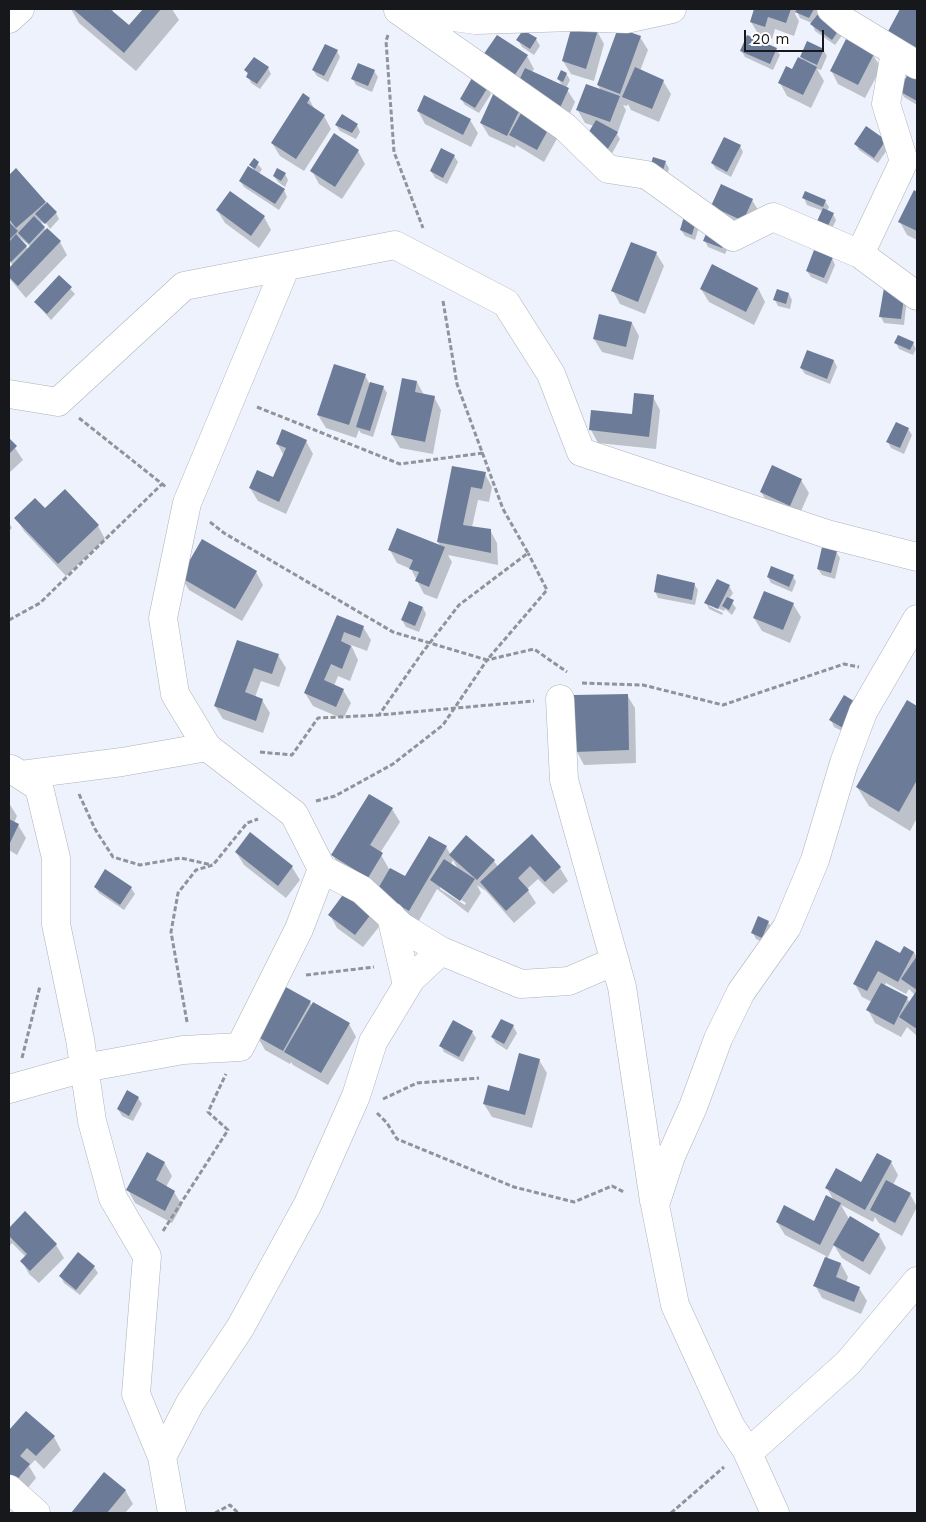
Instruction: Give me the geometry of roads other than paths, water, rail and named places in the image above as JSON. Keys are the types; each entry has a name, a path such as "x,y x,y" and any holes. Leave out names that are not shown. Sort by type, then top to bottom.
{"street":[{"path":"9,19 20,9"},
{"path":"397,9 476,20 574,17 626,19 672,9"},
{"path":"397,9 566,127 608,169 646,175 734,237 773,218 860,254 917,296"},
{"path":"831,9 846,22 906,58 886,104 904,161 860,254"},
{"path":"9,394 58,402 184,286 394,244 506,303 551,374 581,452 827,534 917,557"},
{"path":"286,266 187,503 163,618 175,694 207,747 294,814 322,869 362,890 402,927 441,952 521,984 569,981 615,961"},
{"path":"655,1205 671,1156 693,1107 718,1039 741,992 787,927 801,894 815,860 844,763 863,712 917,619"},
{"path":"560,699 564,780 622,987 655,1205 675,1305 731,1427 746,1449 774,1513"},
{"path":"15,771 61,770 207,747"},
{"path":"15,771 39,787 56,858 56,924 84,1068 92,1121 113,1198 147,1256 136,1394 162,1457 172,1513"},
{"path":"12,1087 84,1068 183,1050 240,1047 299,929 322,869"},
{"path":"162,1457 190,1404 240,1328 359,1108 373,1042 405,975 391,916"},
{"path":"405,975 411,979 441,952"},
{"path":"746,1449 758,1444 848,1363 915,1286"},
{"path":"9,1489 36,1513"}]}
